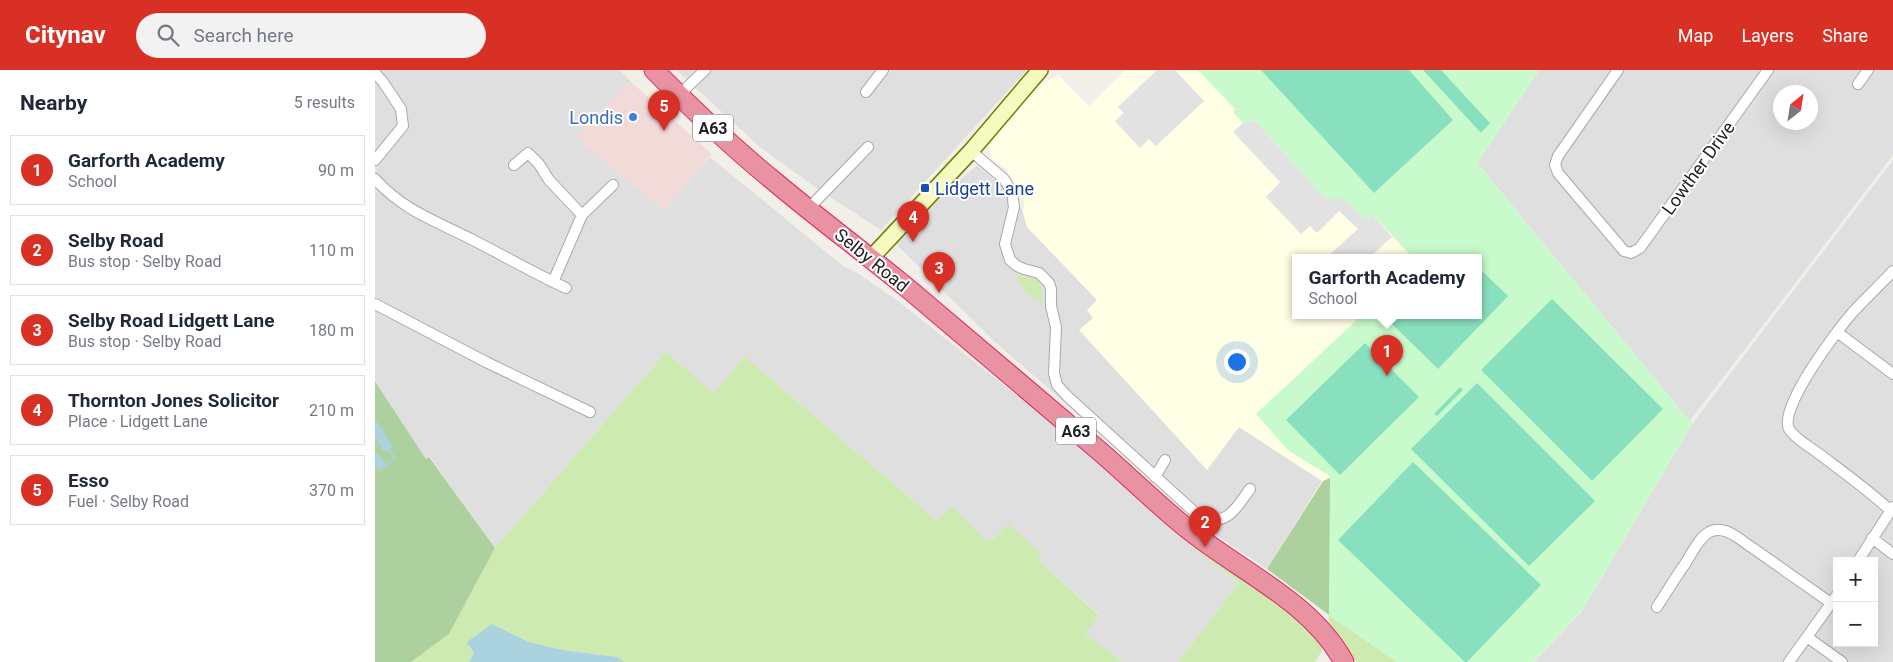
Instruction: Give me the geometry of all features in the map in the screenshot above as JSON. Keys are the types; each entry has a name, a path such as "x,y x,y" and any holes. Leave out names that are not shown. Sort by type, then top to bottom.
{"highway":[{"name":"Selby Road","path":"654,70 735,148 871,258 1103,454 1185,528 1221,555 1287,599 1312,619 1332,643 1344,662"}],"main road":[{"path":"871,258 971,151 1040,70"}],"street":[{"path":"679,96 705,70"},
{"path":"866,92 883,70"},
{"name":"Lowther Drive","path":"1618,70 1558,156 1555,165 1558,173 1621,248 1631,253 1640,248 1768,70"},
{"path":"1858,84 1868,70"},
{"path":"375,73 401,109 403,126 375,160"},
{"path":"809,208 868,147"},
{"path":"971,151 1004,179 1012,192 1014,207 1005,244 1010,260 1024,270 1039,273 1049,283 1051,306 1056,326 1054,365 1057,385 1201,518 1218,520 1227,517 1234,512 1249,489"},
{"path":"514,165 528,153 539,164 549,180 582,215"},
{"path":"375,179 388,193 414,212 471,239 565,288"},
{"path":"553,282 582,215 613,185"},
{"path":"1860,557 1891,508 1790,430 1787,422 1793,402 1837,332 1893,271"},
{"path":"375,304 488,363 590,412"},
{"path":"1837,332 1893,374"},
{"path":"1155,477 1165,460"},
{"path":"1657,607 1700,538 1714,530 1723,530 1737,537 1833,598"},
{"path":"1872,538 1893,554"},
{"path":"1789,662 1833,600"},
{"path":"1807,637 1842,662"}],"shaded area":[{"path":"375,70 620,70 630,81 576,137 664,210 710,157 843,266 856,272 898,301 1030,406 1088,454 1179,536 1239,583 1178,662 1123,662 1084,634 1099,614 1038,560 1043,554 1008,525 989,541 937,521 744,356 714,395 666,352 495,548 430,457 426,459 375,380"},
{"path":"676,70 1027,70 881,230 819,190 760,147"},
{"path":"1125,70 1539,70 1477,163 1692,424 1581,612 1533,662 1397,662 1267,569 1322,481 1239,427 1207,470 1079,330 1093,318 1087,310 1097,300 1027,227 1022,209 1024,207 1024,198 1022,188 1014,184 1008,175 1008,171 992,159 989,147 991,141 1035,88 1058,75 1089,106"},
{"path":"1157,70 1175,70 1204,101 1156,146 1149,139 1140,148 1115,121 1124,113 1118,107"},
{"path":"1539,70 1893,70 1893,155 1689,422 1477,163"},
{"path":"630,81 712,154 664,210 576,137"},
{"path":"1254,120 1326,199 1344,199 1365,219 1373,215 1392,237 1373,254 1330,254 1358,229 1339,211 1317,233 1310,226 1301,234 1266,197 1280,182 1233,132 1243,123"},
{"path":"1893,160 1893,662 1534,662 1581,612 1692,424"},
{"path":"977,165 999,183 1022,209 1027,227 1097,300 1093,318 1080,330 1207,469 1239,427 1323,481 1267,569 1197,522 1132,461 995,342 894,242 926,210"}],"green space":[{"path":"1198,70 1539,70 1477,163 1692,424 1581,612 1533,662 1397,662 1329,615 1330,476 1289,451 1256,414 1358,319 1482,319 1482,254 1409,254 1373,215 1365,219 1344,199 1326,199 1254,120 1243,123 1233,112 1235,109"},
{"path":"1261,70 1409,70 1453,120 1374,193"},
{"path":"1423,70 1441,70 1490,123 1481,133"},
{"path":"1482,271 1508,296 1438,369 1389,321 1391,319 1482,319"},
{"path":"1015,275 1040,281 1042,301 1027,294"},
{"path":"1552,299 1663,409 1592,481 1481,370"},
{"path":"1365,343 1419,397 1340,475 1286,420"},
{"path":"666,352 714,394 744,356 937,521 952,507 984,539 989,541 1008,524 1043,554 1038,560 1099,615 1085,634 1123,662 624,662 617,657 563,650 529,642 492,624 469,662 411,662 449,634 495,548"},
{"path":"375,381 426,459 429,457 495,548 449,634 411,662 375,662"},
{"path":"1477,383 1595,501 1529,566 1411,449"},
{"path":"1460,387 1463,390 1437,416 1434,414"},
{"path":"1413,462 1541,585 1467,662 1338,540"},
{"path":"1332,477 1329,615 1267,569 1323,481"},
{"path":"1179,536 1184,536 1301,618 1325,646 1315,662 1178,662 1239,583"},
{"path":"1329,615 1397,662 1356,662 1328,624"}],"water":[{"path":"375,419 393,446 390,449 396,459 381,470 375,466 375,455 378,453 385,464 394,459 388,450 384,452 379,441 375,438"},
{"path":"492,624 529,642 563,650 617,657 624,662 469,662 474,653 467,642"}],"place":[{"name":"Londis","path":"633,117"},
{"name":"Esso","path":"664,131"},
{"name":"Lidgett Lane","path":"925,188"},
{"name":"Thornton Jones Solicitor","path":"913,242"},
{"name":"Selby Road Lidgett Lane","path":"939,293"},
{"name":"Garforth Academy","path":"1387,376"},
{"name":"Selby Road","path":"1205,547"}]}
